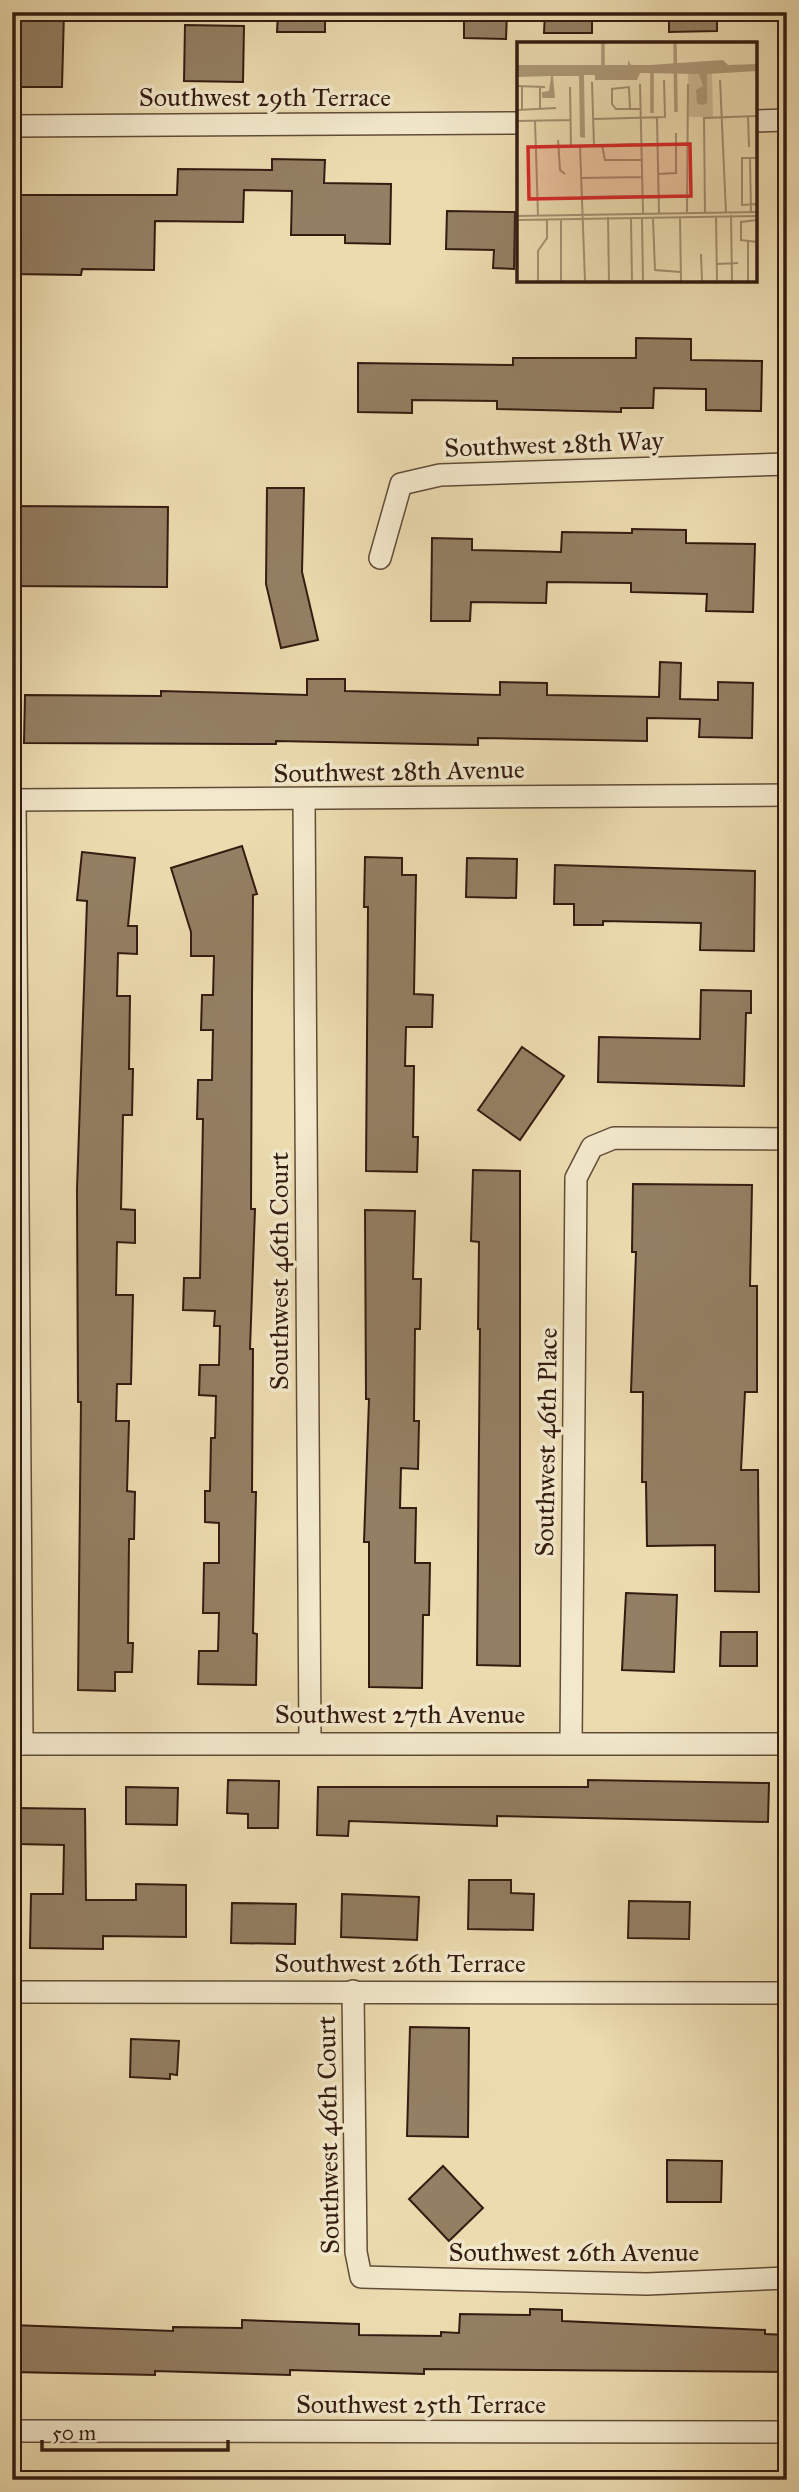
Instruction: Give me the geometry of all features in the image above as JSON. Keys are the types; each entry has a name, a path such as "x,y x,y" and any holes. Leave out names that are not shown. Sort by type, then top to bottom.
{"street":[{"path":"757,121 787,120"},
{"name":"Southwest 29th Terrace","path":"12,126 517,123"},
{"name":"Southwest 28th Way","path":"380,558 401,484 440,475 787,464"},
{"name":"Southwest 28th Avenue","path":"14,800 787,795"},
{"path":"14,800 17,1744"},
{"name":"Southwest 46th Court","path":"304,800 310,1742"},
{"name":"Southwest 46th Place","path":"571,1743 576,1178 592,1147 614,1138 787,1139"},
{"name":"Southwest 27th Avenue","path":"17,1744 787,1744"},
{"name":"Southwest 46th Court","path":"353,1991 356,2252 361,2277"},
{"name":"Southwest 26th Terrace","path":"12,1992 787,1993"},
{"name":"Southwest 26th Avenue","path":"361,2277 647,2284 787,2278"},
{"name":"Southwest 25th Terrace","path":"12,2431 787,2432"}],"building":[{"path":"12,12 64,12 62,87 12,87"},
{"path":"278,12 325,12 325,32 277,32"},
{"path":"464,12 507,12 506,39 464,38"},
{"path":"545,12 592,12 592,33 544,33"},
{"path":"669,12 717,12 717,31 669,32"},
{"path":"185,25 244,26 243,82 184,81"},
{"path":"272,159 325,160 324,183 391,184 390,244 345,243 345,235 291,235 292,191 244,190 243,222 155,221 154,270 82,269 81,275 12,274 12,195 177,195 178,169 272,170"},
{"path":"447,211 515,212 514,269 493,268 494,250 446,249"},
{"path":"636,338 691,339 691,360 762,361 761,411 706,410 706,389 654,388 653,408 621,408 621,412 497,409 497,401 412,400 412,413 358,412 358,363 513,365 513,358 636,358"},
{"path":"267,488 304,488 302,572 318,640 281,648 266,584"},
{"path":"12,506 168,507 167,587 12,586"},
{"path":"632,529 686,530 686,543 755,544 753,612 706,611 707,594 631,592 631,583 547,582 546,603 471,602 470,621 431,621 432,538 472,539 472,550 561,552 562,532 632,533"},
{"path":"660,662 681,663 680,699 718,700 718,682 753,683 752,738 699,737 700,719 647,718 647,741 478,738 478,745 276,741 276,744 24,743 25,695 161,696 161,691 307,695 307,679 345,679 345,691 500,695 500,682 547,683 547,695 659,697"},
{"path":"242,846 257,894 253,895 251,1209 255,1209 250,1349 253,1349 252,1492 256,1492 253,1633 257,1634 256,1685 198,1684 199,1651 218,1651 219,1613 203,1613 204,1563 219,1563 219,1523 205,1522 205,1491 210,1491 211,1438 215,1438 216,1396 199,1395 200,1365 219,1365 220,1326 214,1326 215,1311 183,1310 184,1278 200,1278 203,1119 197,1119 198,1080 212,1080 213,1030 201,1030 202,995 213,995 214,956 191,956 191,932 171,868"},
{"path":"82,852 135,858 128,926 137,926 137,954 118,953 117,996 130,996 129,1069 133,1069 132,1115 123,1115 121,1209 135,1210 135,1243 117,1242 116,1295 133,1295 131,1384 117,1384 116,1421 129,1421 127,1491 135,1492 134,1539 129,1539 128,1643 133,1643 132,1672 115,1672 115,1691 78,1690 81,1402 78,1402 77,1189 87,901 77,900"},
{"path":"365,857 402,858 402,875 416,875 414,994 433,995 432,1027 406,1027 405,1066 414,1066 413,1137 418,1137 417,1172 366,1171 368,907 364,907"},
{"path":"467,858 517,859 516,898 466,897"},
{"path":"555,865 755,871 754,951 700,950 701,923 603,921 603,925 574,925 574,904 554,904"},
{"path":"701,990 751,991 751,1013 746,1013 744,1086 598,1082 599,1037 700,1039"},
{"path":"522,1047 564,1076 520,1140 478,1110"},
{"path":"473,1170 520,1171 520,1666 477,1665 480,1329 479,1242 471,1241"},
{"path":"633,1184 752,1185 750,1286 757,1286 757,1392 745,1392 741,1470 758,1470 759,1592 715,1591 715,1545 647,1546 646,1482 642,1482 643,1392 631,1392 636,1252 632,1252"},
{"path":"365,1210 415,1211 413,1279 421,1279 420,1329 415,1329 414,1421 419,1421 418,1469 401,1468 400,1508 416,1508 415,1563 430,1563 429,1615 423,1615 422,1688 369,1687 369,1542 364,1542 369,1399 366,1399"},
{"path":"626,1593 677,1595 674,1672 622,1670"},
{"path":"721,1632 757,1632 757,1666 720,1666"},
{"path":"228,1780 279,1781 278,1828 248,1828 248,1814 227,1813"},
{"path":"588,1780 769,1783 768,1822 497,1816 497,1826 349,1821 348,1836 317,1835 318,1787 588,1787"},
{"path":"126,1787 178,1788 177,1825 126,1824"},
{"path":"17,1808 85,1809 86,1900 136,1900 136,1884 186,1885 186,1937 103,1936 103,1949 30,1948 31,1894 63,1894 64,1845 17,1844"},
{"path":"469,1880 511,1880 511,1893 534,1894 533,1930 468,1929"},
{"path":"342,1894 419,1897 417,1940 341,1937"},
{"path":"629,1901 690,1902 689,1939 628,1938"},
{"path":"232,1903 296,1904 295,1944 231,1943"},
{"path":"410,2027 469,2028 468,2137 407,2136"},
{"path":"131,2039 179,2041 177,2075 170,2074 170,2079 130,2077"},
{"path":"667,2160 722,2161 721,2202 667,2202"},
{"path":"443,2166 483,2208 449,2241 409,2199"},
{"path":"530,2309 562,2310 562,2321 765,2330 765,2334 787,2335 787,2372 424,2369 424,2374 290,2370 290,2375 155,2371 155,2375 12,2372 12,2325 173,2331 173,2327 242,2328 242,2320 359,2324 359,2335 441,2336 441,2332 459,2333 460,2314 530,2315"}]}
